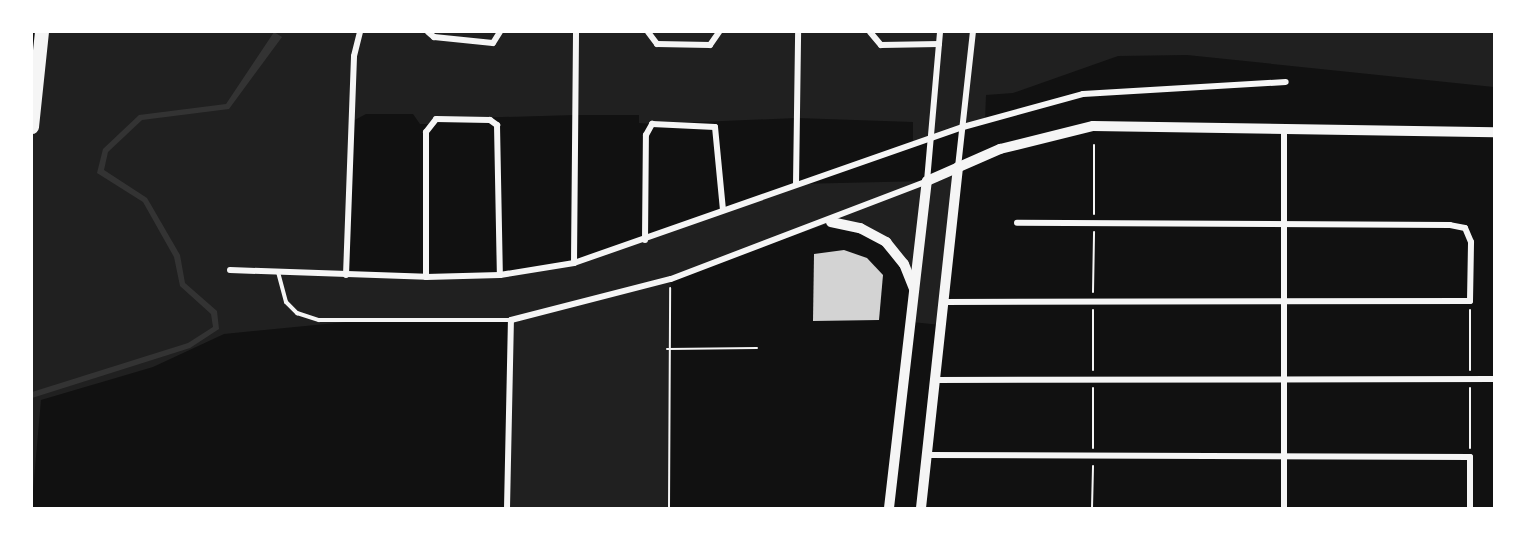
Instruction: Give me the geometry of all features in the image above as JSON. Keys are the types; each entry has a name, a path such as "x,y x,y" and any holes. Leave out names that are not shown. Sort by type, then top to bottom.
{"highway":[{"path":"32,127 42,32"}],"street":[{"path":"346,275 354,56 360,32"},
{"path":"428,33 498,39 500,32"},
{"path":"574,263 576,32"},
{"path":"648,32 657,44 716,41 719,32"},
{"path":"796,184 798,32"},
{"path":"870,32 874,41 939,44"},
{"path":"889,508 927,181 940,32"},
{"path":"921,508 973,32"},
{"path":"230,270 426,277 500,275 574,263 963,127 1128,87 1286,82"},
{"path":"426,277 429,124 436,119 490,120 496,125 500,275"},
{"path":"645,240 647,129 652,123 715,127 723,210"},
{"path":"507,508 511,321 671,279 831,222 958,167 1046,134 1094,126 1284,127 1494,132"},
{"path":"1284,127 1284,508"},
{"path":"831,222 860,228 886,242 904,264 915,291"},
{"path":"944,302 1470,301 1471,242 1465,228 1284,224 1017,223"},
{"path":"935,380 1494,379"},
{"path":"927,455 1470,457 1470,508"}],"lane":[{"path":"278,272 286,302 297,313 319,320 511,321"}],"path":[{"path":"1092,508 1094,145"},
{"path":"669,508 667,350 671,279"},
{"path":"1470,301 1470,457"},
{"path":"667,350 757,348"}],"shaded area":[{"path":"42,32 1494,32 1494,87 1187,55 1118,56 1013,93 986,95 985,121 913,145 913,122 797,118 652,124 639,123 639,115 575,115 436,119 429,124 420,124 413,114 366,114 351,122 346,275 500,275 574,263 796,184 927,181 958,167 941,325 912,322 915,291 886,242 832,222 671,279 669,508 507,508 510,321 377,319 224,334 153,367 41,400 32,502 32,127"},
{"path":"274,32 282,37 229,109 142,120 108,152 104,170 147,198 180,255 185,283 217,311 219,329 190,348 32,398 32,392 188,343 213,327 211,314 180,286 174,257 143,202 97,173 103,149 139,115 226,104"}],"building":[{"path":"844,250 867,258 883,275 879,320 813,321 814,254"}]}
